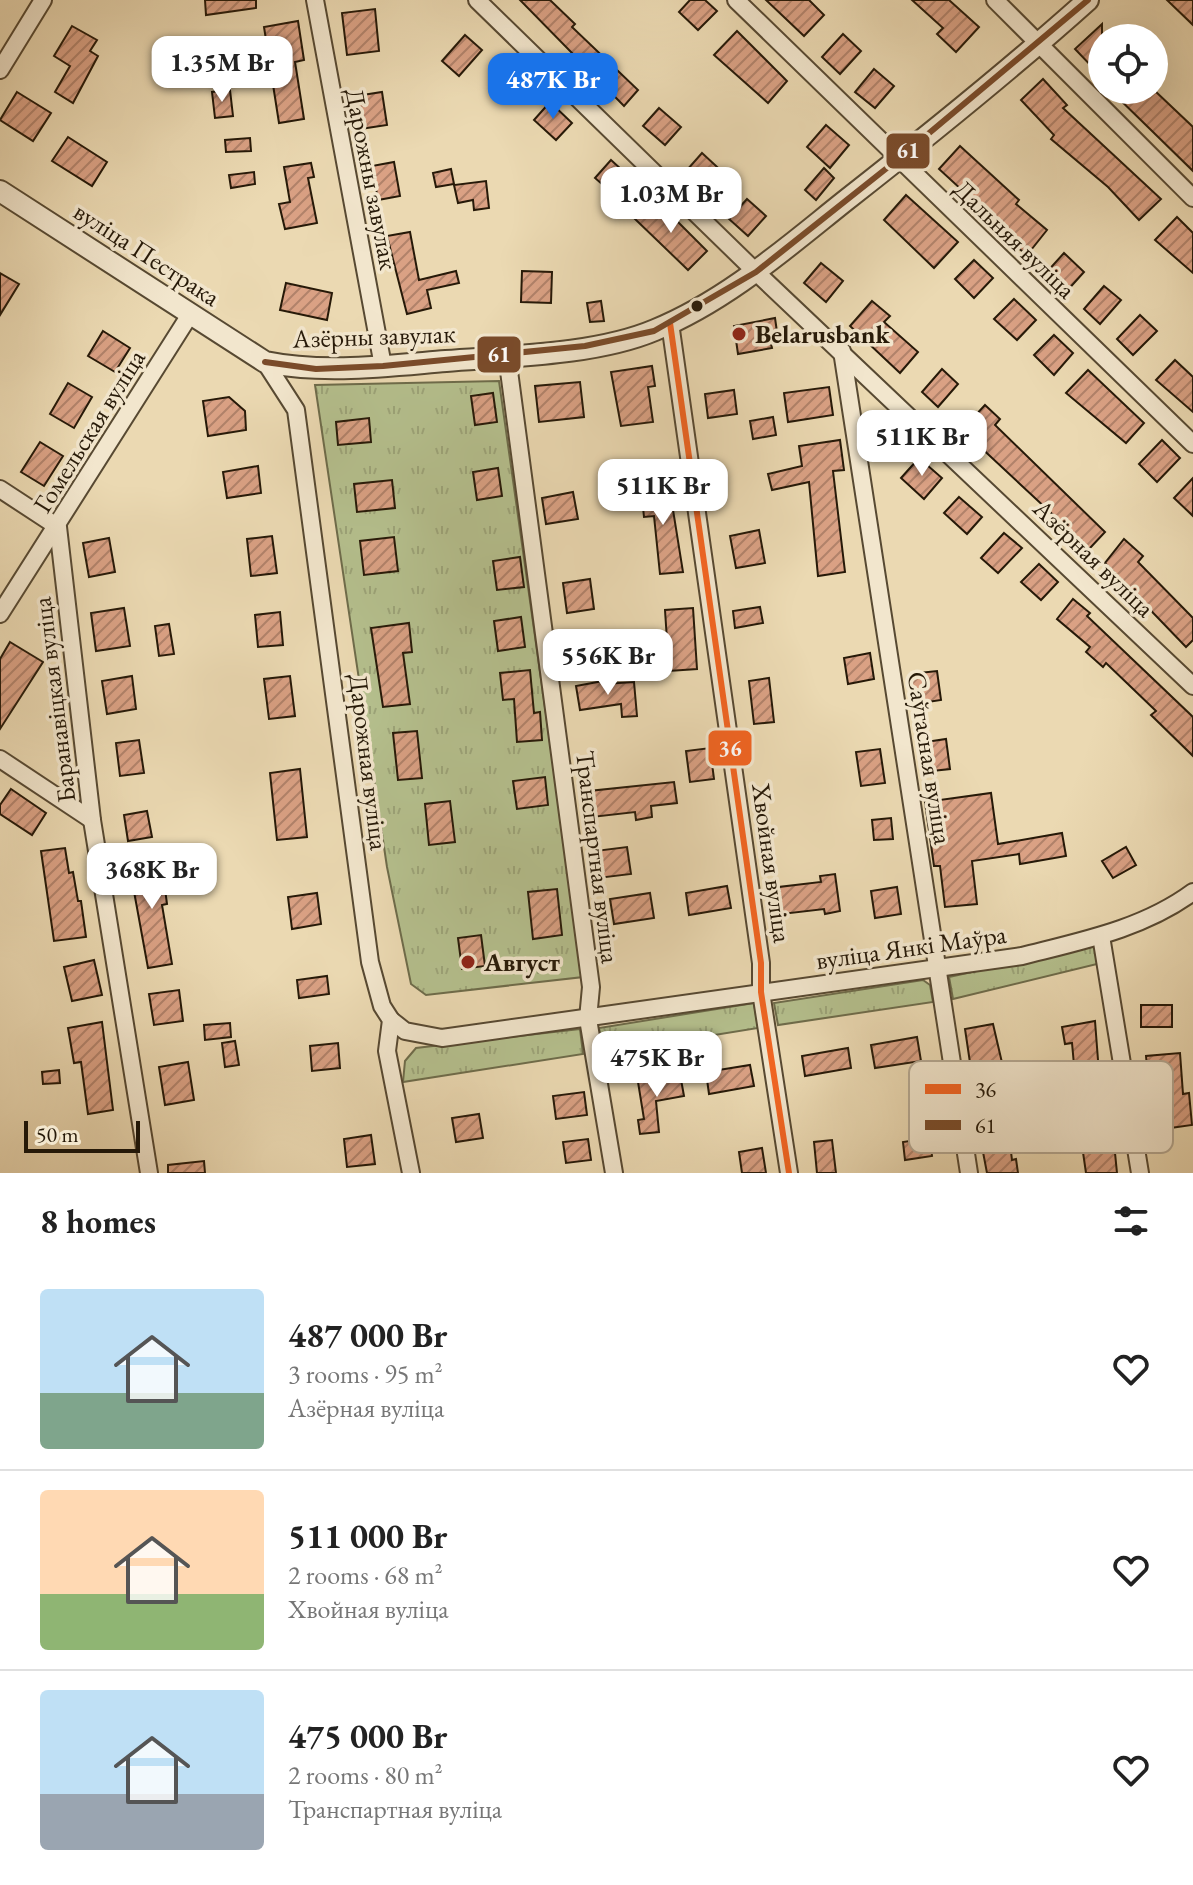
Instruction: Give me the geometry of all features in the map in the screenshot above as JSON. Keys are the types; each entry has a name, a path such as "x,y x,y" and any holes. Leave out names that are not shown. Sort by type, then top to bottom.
{"street":[{"path":"0,70 43,0"},
{"name":"Дарожны завулак","path":"315,0 383,366"},
{"name":"Азёрная вуліца","path":"477,0 756,272 1193,686"},
{"name":"Дальняя вуліца","path":"736,0 897,160 1193,444"},
{"path":"995,0 1193,198"},
{"name":"Азёрны завулак","path":"265,362 316,369 507,356 627,339 670,323 756,272 1039,44 1088,0"},
{"name":"вуліца Пестрака","path":"0,191 265,362"},
{"name":"Гомельская вуліца","path":"0,614 191,313"},
{"name":"Хвойная вуліца","path":"670,323 749,872 761,963 761,992 789,1173"},
{"name":"Саўгасная вуліца","path":"842,351 952,1061"},
{"name":"Транспартная вуліца","path":"507,356 591,987 588,1019 614,1173"},
{"name":"Дарожная вуліца","path":"265,362 296,410 370,962 382,1006 391,1020 387,1051 391,1081 398,1092 411,1173"},
{"path":"0,489 58,527"},
{"name":"Баранавіцкая вуліца","path":"58,527 92,820 149,1173"},
{"path":"0,759 92,820"},
{"name":"вуліца Янкі Маўра","path":"391,1020 405,1031 442,1038 1022,956 1101,936 1147,918 1193,892"},
{"path":"1101,936 1122,1061"},
{"name":"Саўгасная вуліца","path":"966,1153 969,1173"},
{"path":"1137,1153 1140,1173"}],"green space":[{"path":"499,381 583,977 426,995 411,984 387,867 315,385"},
{"path":"1096,945 1097,964 953,999 949,977"},
{"path":"923,980 930,985 933,1002 778,1025 774,1003"},
{"path":"754,1003 758,1028 603,1053 599,1028"},
{"path":"580,1029 583,1054 403,1082 405,1061 416,1048"}],"building":[{"path":"205,0 256,0 256,8 206,15"},
{"path":"520,0 550,0 575,24 572,27 638,90 624,106"},
{"path":"690,0 705,0 717,11 698,30 679,12"},
{"path":"766,0 809,0 824,15 804,36"},
{"path":"912,0 949,0 979,27 956,52 937,34 943,28"},
{"path":"1167,0 1193,0 1193,25"},
{"path":"375,9 379,51 347,55 342,13"},
{"path":"298,21 304,60 295,62 304,119 279,123 264,27"},
{"path":"72,26 97,40 90,51 98,56 73,103 55,92 70,66 54,56"},
{"path":"737,31 787,81 768,103 714,55"},
{"path":"843,34 861,51 840,74 822,57"},
{"path":"465,35 482,50 459,76 442,61"},
{"path":"1088,37 1088,63 1075,49"},
{"path":"874,69 894,86 875,108 855,92"},
{"path":"1043,79 1067,105 1063,108 1161,199 1139,220 1108,187 1051,139 1054,135 1021,100"},
{"path":"230,90 233,116 215,118 212,92"},
{"path":"17,92 51,113 33,141 0,120"},
{"path":"382,92 387,125 360,129 356,96"},
{"path":"550,102 572,123 556,140 534,120"},
{"path":"1168,103 1193,127 1193,171 1124,104"},
{"path":"659,108 681,127 665,145 643,126"},
{"path":"826,125 849,145 830,168 807,147"},
{"path":"68,137 107,162 92,186 52,161"},
{"path":"250,138 251,151 226,152 225,140"},
{"path":"960,146 1019,200 1016,204 1047,230 1027,255 1008,240 1012,236 939,169"},
{"path":"702,153 728,177 713,194 687,170"},
{"path":"611,160 633,180 618,198 595,178"},
{"path":"394,162 400,196 378,200 372,166"},
{"path":"311,163 314,177 308,178 317,223 285,229 279,204 290,202 284,167"},
{"path":"824,168 834,178 816,200 805,190"},
{"path":"451,169 454,184 436,187 433,173"},
{"path":"254,172 255,184 231,188 229,175"},
{"path":"486,181 489,208 474,210 473,200 458,203 454,185"},
{"path":"906,195 958,242 934,268 884,220"},
{"path":"655,199 707,251 688,270 635,219"},
{"path":"747,199 766,216 748,236 729,219"},
{"path":"1177,217 1193,233 1193,273 1155,240"},
{"path":"410,232 419,280 456,271 459,283 427,290 431,308 407,314 387,236"},
{"path":"1064,253 1084,272 1065,293 1045,274"},
{"path":"974,260 993,278 974,298 955,279"},
{"path":"821,263 843,281 826,302 804,283"},
{"path":"522,271 552,272 551,303 521,302"},
{"path":"0,273 19,284 0,315"},
{"path":"286,283 332,293 327,320 280,310"},
{"path":"1104,286 1121,300 1100,324 1084,309"},
{"path":"1014,299 1036,320 1017,340 994,319"},
{"path":"601,301 604,321 590,322 587,303"},
{"path":"872,301 890,316 884,322 918,352 900,373 850,326"},
{"path":"1140,315 1157,331 1133,355 1117,339"},
{"path":"775,318 778,339 770,340 772,348 738,354 734,326"},
{"path":"103,331 130,348 115,372 88,356"},
{"path":"1054,335 1073,353 1054,375 1034,355"},
{"path":"1175,360 1193,377 1193,412 1156,380"},
{"path":"652,366 655,386 648,387 653,422 621,426 611,372"},
{"path":"942,369 958,384 938,407 922,392"},
{"path":"1088,370 1144,423 1126,443 1066,393"},
{"path":"580,382 584,417 539,422 535,386"},
{"path":"68,383 92,397 74,428 50,414"},
{"path":"829,387 833,415 788,422 784,393"},
{"path":"734,390 737,414 708,418 705,394"},
{"path":"493,393 497,422 475,425 471,396"},
{"path":"229,397 245,411 246,430 208,436 203,401"},
{"path":"985,405 1000,419 995,425 1105,532 1090,548 1085,549 1062,528 1064,525 962,430"},
{"path":"773,417 776,435 753,439 750,421"},
{"path":"369,418 371,442 338,445 336,422"},
{"path":"840,440 844,470 833,471 845,572 818,576 809,482 772,490 768,474 802,466 799,446"},
{"path":"1162,440 1180,458 1157,482 1139,464"},
{"path":"40,442 63,456 44,486 21,472"},
{"path":"919,458 942,478 924,499 901,478"},
{"path":"258,466 261,493 227,498 223,472"},
{"path":"498,468 502,496 477,500 473,472"},
{"path":"1193,478 1193,516 1174,498"},
{"path":"392,480 395,508 357,512 354,484"},
{"path":"669,485 683,572 660,574 654,516 644,517 641,488"},
{"path":"573,492 578,519 546,524 542,498"},
{"path":"959,497 982,517 967,534 944,513"},
{"path":"759,530 765,563 736,568 730,536"},
{"path":"1004,533 1022,548 998,573 981,558"},
{"path":"272,536 277,573 251,576 247,539"},
{"path":"394,537 398,571 364,575 360,541"},
{"path":"109,538 115,572 89,577 83,543"},
{"path":"1124,539 1143,556 1138,562 1193,618 1193,640 1186,647 1105,563"},
{"path":"520,557 524,587 497,590 493,561"},
{"path":"1039,564 1058,582 1041,600 1021,582"},
{"path":"590,579 594,609 567,613 563,583"},
{"path":"1073,599 1193,717 1193,756 1151,715 1156,711 1106,663 1103,667 1086,652 1090,647 1057,619"},
{"path":"760,607 763,623 735,628 733,611"},
{"path":"124,608 130,646 96,651 91,613"},
{"path":"693,608 697,669 669,671 665,610"},
{"path":"280,612 283,645 258,647 255,615"},
{"path":"521,617 525,647 498,651 494,621"},
{"path":"409,623 412,652 403,653 410,704 383,707 371,628"},
{"path":"169,624 174,654 159,656 155,626"},
{"path":"10,642 43,662 0,729 0,659"},
{"path":"870,653 874,679 848,684 844,658"},
{"path":"530,670 534,713 540,712 542,740 517,742 514,699 503,700 500,673"},
{"path":"937,671 941,700 914,704 910,674"},
{"path":"132,676 136,709 107,714 102,681"},
{"path":"290,676 295,716 269,719 264,679"},
{"path":"769,678 774,722 754,724 749,681"},
{"path":"603,681 604,684 634,682 637,716 622,717 621,704 580,710 576,686"},
{"path":"417,731 422,778 398,780 393,733"},
{"path":"946,739 950,769 923,772 919,743"},
{"path":"139,740 144,773 120,776 116,743"},
{"path":"710,748 714,779 690,782 686,751"},
{"path":"880,749 885,783 861,786 856,752"},
{"path":"300,769 307,837 277,840 270,773"},
{"path":"545,777 548,805 517,809 513,781"},
{"path":"674,782 677,803 651,806 652,817 636,820 635,812 592,817 589,791"},
{"path":"11,789 46,813 32,835 0,814 0,805"},
{"path":"991,793 998,844 1062,833 1066,856 1020,864 1019,854 972,861 977,904 945,907 940,866 934,866 925,802"},
{"path":"450,801 455,842 429,845 425,804"},
{"path":"147,811 152,837 128,841 124,815"},
{"path":"891,818 893,839 874,840 872,820"},
{"path":"627,847 631,874 598,878 595,851"},
{"path":"1126,847 1136,865 1113,878 1102,861"},
{"path":"65,848 69,873 73,872 78,901 81,901 86,937 54,941 41,851"},
{"path":"161,859 167,904 162,905 172,964 148,968 129,864"},
{"path":"835,874 840,911 825,914 824,909 782,914 779,887 821,882 820,876"},
{"path":"727,886 731,908 689,915 686,893"},
{"path":"897,887 901,914 875,918 871,891"},
{"path":"557,889 562,935 533,939 528,892"},
{"path":"317,893 321,924 292,929 288,897"},
{"path":"650,893 654,918 614,924 610,899"},
{"path":"481,935 485,966 462,969 458,938"},
{"path":"94,960 102,995 72,1001 64,967"},
{"path":"327,976 329,994 299,998 297,980"},
{"path":"179,990 183,1021 154,1025 149,994"},
{"path":"1141,1005 1172,1005 1172,1027 1141,1027"},
{"path":"1095,1021 1098,1061 1074,1061 1072,1043 1065,1044 1062,1027"},
{"path":"102,1022 113,1110 88,1114 81,1062 74,1063 68,1028"},
{"path":"230,1023 231,1037 205,1040 204,1025"},
{"path":"993,1024 1002,1061 970,1061 965,1029"},
{"path":"917,1037 921,1061 875,1068 871,1045"},
{"path":"235,1041 239,1065 225,1067 222,1043"},
{"path":"338,1043 340,1068 312,1071 310,1046"},
{"path":"848,1048 851,1068 805,1076 802,1056"},
{"path":"1180,1053 1183,1094 1189,1093 1192,1125 1173,1128 1173,1061 1146,1061 1146,1056"},
{"path":"188,1062 194,1100 165,1105 159,1067"},
{"path":"750,1065 754,1086 709,1094 706,1072"},
{"path":"59,1070 60,1083 43,1084 42,1072"},
{"path":"680,1074 684,1096 656,1101 659,1132 640,1134 638,1120 644,1119 638,1082"},
{"path":"584,1092 587,1115 556,1119 553,1096"},
{"path":"479,1114 483,1138 456,1142 452,1118"},
{"path":"371,1135 375,1164 347,1167 344,1139"},
{"path":"588,1139 591,1160 566,1163 563,1142"},
{"path":"832,1140 836,1173 817,1173 814,1142"},
{"path":"909,1141 909,1153 932,1153 932,1156 905,1160 903,1142"},
{"path":"762,1148 766,1173 742,1173 739,1152"},
{"path":"983,1153 1011,1153 1012,1160 1016,1159 1018,1173 987,1173"},
{"path":"1083,1153 1115,1153 1117,1173 1086,1173"},
{"path":"204,1161 205,1173 168,1173 168,1165"}],"transit line":[{"name":"61","path":"265,362 316,369 383,366 585,346 654,331 756,272 897,160 1088,0"},
{"name":"36","path":"670,323 761,963 761,992 789,1173"}],"place":[{"name":"Belarusbank","path":"739,334"},
{"name":"Август","path":"468,962"}]}
